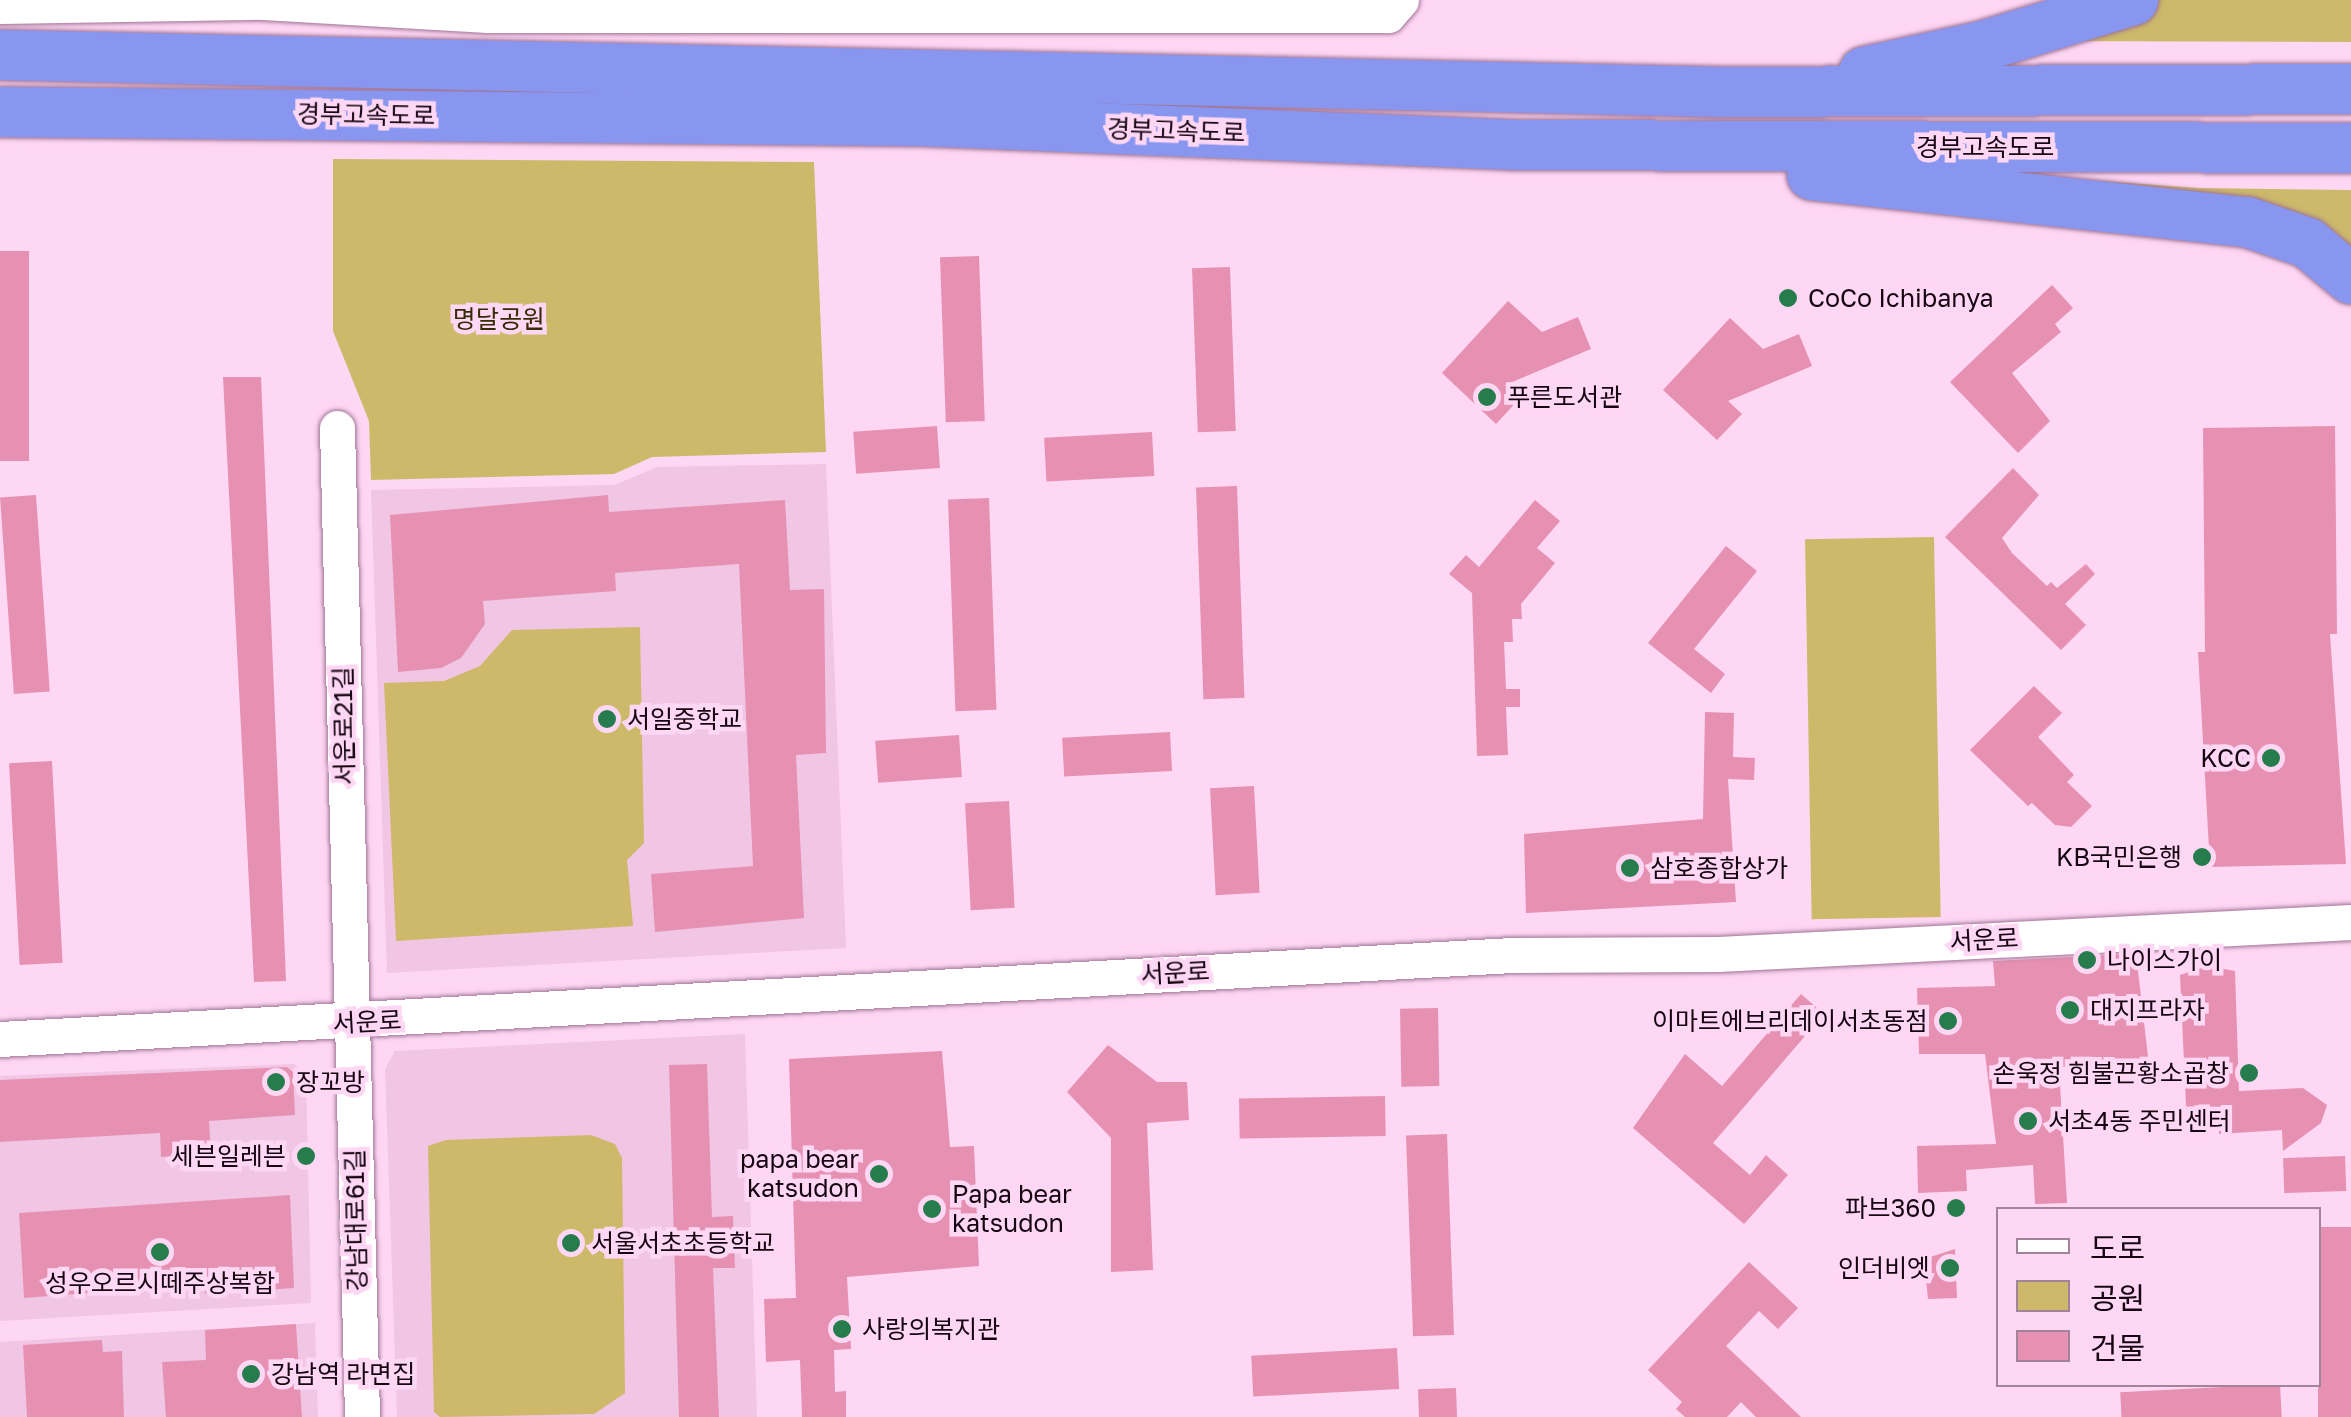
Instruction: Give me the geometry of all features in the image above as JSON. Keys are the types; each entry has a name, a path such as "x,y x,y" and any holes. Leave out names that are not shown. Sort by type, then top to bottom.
{"highway":[{"path":"1721,92 1900,66 2133,0"},
{"name":"경부고속도로","path":"0,55 1721,92 2351,89"},
{"name":"경부고속도로","path":"0,112 921,121 1518,145 2351,148"},
{"path":"1518,145 2232,219 2308,243 2351,279"}],"street":[{"path":"0,6 263,1 488,15 1395,7"},
{"name":"서운로21길","path":"338,428 354,1023"},
{"name":"서운로","path":"0,1039 354,1023 1511,955 1718,954 2351,922"},
{"name":"강남대로61길","path":"354,1023 362,1417"}],"shaded area":[{"name":"서일중학교","path":"826,464 846,948 387,973 371,490 614,485 657,467"},
{"name":"서울서초초등학교","path":"745,1034 757,1417 397,1417 385,1069 395,1051"},
{"path":"294,1064 306,1074 311,1303 0,1321 0,1076"},
{"path":"315,1323 318,1417 0,1417 0,1342"}],"green space":[{"path":"2152,0 2351,0 2351,42 2016,41"},
{"name":"명달공원","path":"333,159 814,162 826,452 652,457 614,474 371,480 369,421 333,331"},
{"path":"1947,170 2199,188 2351,190 2351,251"},
{"path":"1934,537 1941,917 1812,919 1805,539"},
{"path":"640,627 644,843 627,860 633,926 396,941 384,683 444,681 480,666 512,630"},
{"path":"591,1135 615,1144 622,1158 625,1393 594,1414 440,1417 434,1412 428,1146 446,1140"}],"building":[{"path":"0,251 29,251 29,461 0,461"},
{"path":"979,256 985,421 946,422 940,257"},
{"path":"1230,267 1236,431 1198,432 1192,268"},
{"path":"2052,285 2073,308 2055,324 2061,332 2012,373 2050,421 2018,453 1950,382"},
{"path":"1508,301 1542,332 1578,317 1591,349 1505,385 1521,397 1496,424 1442,373"},
{"path":"1730,318 1763,349 1799,334 1812,366 1728,401 1742,414 1717,440 1663,390"},
{"path":"223,377 261,377 286,981 254,982"},
{"path":"937,426 940,468 856,474 853,432"},
{"path":"2335,426 2337,634 2330,634 2346,864 2210,867 2198,652 2205,652 2203,428"},
{"path":"1152,432 1154,476 1046,482 1044,438"},
{"path":"2013,468 2039,495 2002,538 2012,553 2047,586 2051,582 2057,588 2086,564 2095,574 2065,604 2086,625 2061,650 1945,537"},
{"path":"1237,486 1244,698 1203,699 1196,487"},
{"path":"36,495 50,692 14,694 0,498"},
{"path":"608,495 609,512 785,500 790,590 824,589 826,753 796,755 804,918 655,932 651,874 753,866 739,564 615,573 616,591 483,601 485,624 461,658 441,668 398,672 390,515"},
{"path":"989,498 996,710 955,711 948,499"},
{"path":"1535,500 1560,521 1537,548 1555,563 1521,604 1522,619 1512,619 1513,642 1504,642 1506,689 1520,689 1520,707 1506,707 1508,755 1477,756 1472,593 1449,574 1466,555 1479,567"},
{"path":"1726,546 1757,571 1694,649 1725,674 1711,693 1648,643"},
{"path":"2034,686 2062,713 2038,737 2074,775 2067,782 2092,806 2071,827 2055,825 2032,803 2028,806 1970,750"},
{"name":"삼호종합상가","path":"1705,712 1734,713 1733,757 1755,758 1754,780 1728,779 1736,902 1526,913 1524,834 1703,819"},
{"path":"1170,732 1172,771 1064,777 1062,738"},
{"path":"959,735 962,777 878,783 875,741"},
{"path":"52,761 63,963 20,965 9,763"},
{"path":"1254,786 1260,893 1216,895 1210,788"},
{"path":"1009,801 1015,908 971,910 965,803"},
{"path":"2136,954 2149,1065 2059,1067 2067,1203 2035,1204 2033,1165 1966,1170 1967,1191 1918,1193 1917,1146 1996,1144 1985,1054 1919,1054 1917,988 1995,986 1993,961"},
{"path":"2207,966 2235,971 2239,1091 2303,1088 2327,1105 2321,1123 2283,1151 2282,1130 2219,1134 2219,1126 2187,1128 2180,975"},
{"path":"1801,994 1824,1014 1713,1143 1750,1175 1766,1155 1788,1175 1744,1224 1633,1128 1685,1054 1722,1086"},
{"path":"1438,1008 1439,1086 1401,1087 1400,1009"},
{"path":"1108,1045 1157,1082 1187,1082 1189,1120 1147,1123 1153,1270 1111,1272 1111,1138 1067,1092"},
{"path":"942,1051 950,1147 974,1146 979,1266 847,1277 851,1349 834,1350 835,1392 846,1391 846,1417 802,1417 800,1360 766,1362 764,1299 796,1298 789,1059"},
{"path":"707,1064 712,1217 733,1216 735,1268 713,1268 719,1417 679,1417 669,1065"},
{"path":"287,1067 293,1072 295,1115 209,1121 211,1153 161,1157 160,1133 0,1142 0,1080"},
{"path":"1385,1096 1386,1136 1240,1139 1239,1099"},
{"path":"1447,1134 1454,1335 1413,1336 1406,1135"},
{"path":"2345,1156 2346,1191 2284,1193 2283,1158"},
{"path":"290,1195 294,1288 205,1294 205,1284 24,1298 19,1213"},
{"path":"2321,1227 2351,1227 2351,1417 2318,1417"},
{"path":"1955,1249 1957,1298 1928,1299 1924,1259"},
{"path":"1749,1262 1798,1308 1778,1329 1759,1311 1726,1346 1801,1417 1756,1417 1741,1402 1727,1417 1685,1417 1676,1409 1682,1402 1648,1370"},
{"path":"296,1324 302,1417 166,1417 162,1362 206,1360 205,1330"},
{"path":"102,1340 103,1352 122,1351 124,1417 27,1417 23,1345"},
{"path":"1397,1348 1399,1389 1253,1397 1251,1356"},
{"path":"2280,1387 2282,1417 2122,1417 2120,1392"},
{"path":"1456,1388 1457,1417 1419,1417 1418,1389"}],"place":[{"name":"CoCo Ichibanya","path":"1788,298"},
{"name":"푸른도서관","path":"1487,397"},
{"name":"서일중학교","path":"607,719"},
{"name":"KCC","path":"2271,758"},
{"name":"KB국민은행","path":"2202,857"},
{"name":"삼호종합상가","path":"1630,868"},
{"name":"나이스가이","path":"2087,960"},
{"name":"대지프라자","path":"2070,1010"},
{"name":"이마트에브리데이서초동점","path":"1948,1021"},
{"name":"손욱정 힘불끈황소곱창","path":"2249,1073"},
{"name":"장꼬방","path":"276,1082"},
{"name":"서초4동 주민센터","path":"2028,1121"},
{"name":"세븐일레븐","path":"306,1156"},
{"name":"papa bear katsudon","path":"879,1174"},
{"name":"파브360","path":"1956,1208"},
{"name":"Papa bear katsudon","path":"932,1209"},
{"name":"서울서초초등학교","path":"571,1243"},
{"name":"성우오르시떼주상복합","path":"160,1252"},
{"name":"인더비엣","path":"1950,1268"},
{"name":"사랑의복지관","path":"842,1329"},
{"name":"강남역 라면집","path":"251,1374"}]}
